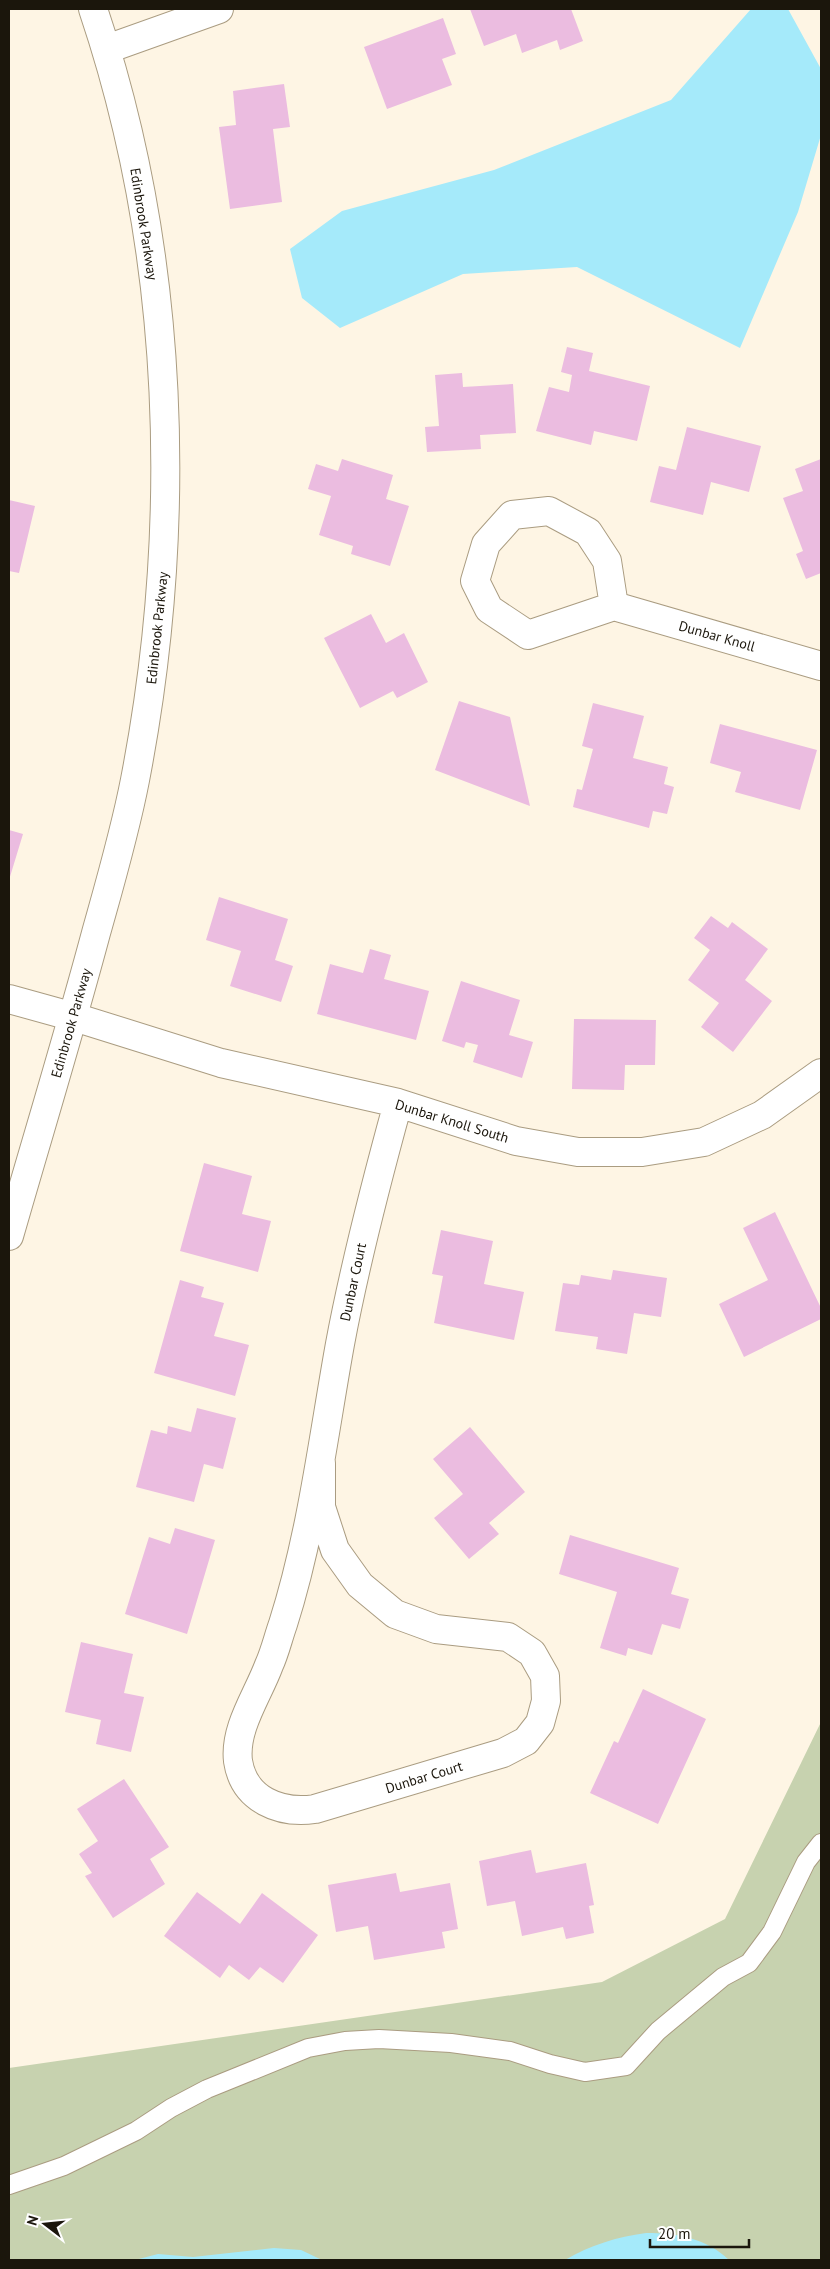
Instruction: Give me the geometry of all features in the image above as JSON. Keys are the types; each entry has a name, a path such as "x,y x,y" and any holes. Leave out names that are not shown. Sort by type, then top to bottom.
{"street":[{"name":"Edinbrook Parkway","path":"9,1236 74,1017 134,783 154,668 163,573 166,439 160,336 147,230 125,120 107,49 93,9"},
{"path":"107,49 219,9"},
{"path":"549,511 588,532 593,539 607,561 614,606 528,635 489,608 475,581 486,544 512,515 549,511"},
{"name":"Dunbar Knoll","path":"614,606 821,666"},
{"name":"Dunbar Knoll South","path":"9,999 74,1017 221,1063 398,1104 525,1142 578,1152 642,1152 704,1142 762,1116 821,1073"},
{"name":"Dunbar Court","path":"321,1463 321,1507 335,1550 360,1585 395,1614 436,1629 508,1637 532,1653 545,1676 546,1701 540,1723 526,1741 503,1753 315,1810 300,1812 280,1809 265,1802 253,1792 242,1776 238,1760 239,1742 244,1724 270,1664 291,1600 308,1531 340,1343 366,1221 398,1104"}],"lane":[{"path":"9,2185 64,2166 136,2131 171,2108 207,2089 308,2048 345,2041 379,2039 451,2043 510,2052 585,2072 626,2066 658,2031 723,1976 749,1962 772,1932 806,1862 821,1843"}],"green space":[{"path":"821,1722 821,2260 9,2260 9,2068 602,1982 725,1919"}],"water":[{"path":"751,9 788,9 821,69 821,135 798,212 740,348 577,267 463,274 340,328 302,298 290,249 342,211 494,170 671,100"},
{"path":"646,2233 669,2234 690,2238 711,2246 729,2260 565,2260 604,2242"},
{"path":"274,2248 301,2250 322,2260 135,2260 158,2254 193,2257"}],"building":[{"path":"470,9 571,9 583,41 560,50 557,40 522,53 516,34 484,46"},
{"path":"443,18 456,54 442,59 452,85 387,109 364,47"},
{"path":"284,84 290,127 273,129 282,202 230,209 219,127 236,125 233,91"},
{"path":"567,347 593,353 589,371 650,386 637,441 594,431 591,445 536,431 549,387 569,392 572,375 561,372"},
{"path":"462,373 463,387 513,384 516,433 480,435 481,449 427,452 425,427 439,426 435,375"},
{"path":"687,427 761,446 749,492 711,482 703,515 650,502 659,466 676,470"},
{"path":"342,459 393,475 386,499 409,506 390,566 351,554 353,546 319,535 331,496 308,489 316,464 338,471"},
{"path":"821,459 821,573 806,579 796,554 803,551 783,498 803,491 795,469"},
{"path":"9,500 35,506 19,573 9,571"},
{"path":"371,614 386,643 404,633 428,682 397,698 393,691 360,708 324,638"},
{"path":"459,701 510,717 530,806 435,770"},
{"path":"593,703 644,716 633,758 668,767 664,784 674,787 667,814 653,811 649,828 573,807 577,789 582,790 593,749 582,746"},
{"path":"720,724 817,750 800,810 735,792 741,772 710,763"},
{"path":"9,830 23,834 9,880"},
{"path":"219,897 288,919 275,960 293,966 281,1002 230,986 241,951 206,940"},
{"path":"711,916 728,928 732,922 768,949 745,980 772,1001 733,1052 701,1027 719,1003 688,980 710,950 694,938"},
{"path":"370,949 391,955 384,979 429,991 416,1040 317,1014 330,964 363,973"},
{"path":"461,981 520,1000 509,1035 533,1042 522,1078 473,1062 478,1045 466,1042 464,1048 442,1041"},
{"path":"574,1019 656,1020 655,1065 625,1065 624,1090 572,1089"},
{"path":"204,1163 252,1176 242,1214 271,1221 258,1272 180,1251"},
{"path":"775,1212 821,1308 821,1319 744,1357 719,1304 768,1280 743,1228"},
{"path":"441,1230 493,1241 484,1284 524,1292 514,1340 434,1323 443,1276 432,1274"},
{"path":"613,1270 667,1278 661,1317 634,1313 627,1354 596,1349 598,1337 555,1331 563,1283 579,1285 581,1275 611,1280"},
{"path":"180,1280 204,1287 201,1297 224,1303 214,1336 249,1345 235,1396 154,1373"},
{"path":"197,1408 236,1418 223,1469 204,1464 194,1502 136,1487 151,1430 167,1434 168,1426 191,1432"},
{"path":"470,1427 525,1492 489,1523 499,1534 469,1559 434,1518 463,1494 433,1459"},
{"path":"175,1528 215,1540 187,1634 125,1614 149,1537 170,1544"},
{"path":"570,1535 679,1568 671,1594 689,1599 680,1629 662,1624 652,1655 628,1648 626,1656 600,1648 617,1592 559,1574"},
{"path":"81,1642 133,1654 124,1693 144,1697 131,1752 96,1744 101,1720 65,1712"},
{"path":"643,1689 706,1719 658,1824 590,1793 614,1741 618,1743"},
{"path":"124,1779 169,1847 150,1859 165,1884 113,1918 85,1876 92,1873 79,1854 98,1841 77,1809"},
{"path":"531,1850 536,1873 586,1863 594,1905 589,1906 594,1933 566,1939 563,1927 522,1936 515,1901 487,1906 479,1861"},
{"path":"396,1873 400,1892 450,1883 458,1929 442,1932 445,1948 374,1960 368,1926 336,1932 328,1885"},
{"path":"197,1892 240,1924 262,1893 318,1935 283,1983 260,1967 249,1980 229,1965 220,1978 164,1936"}]}
